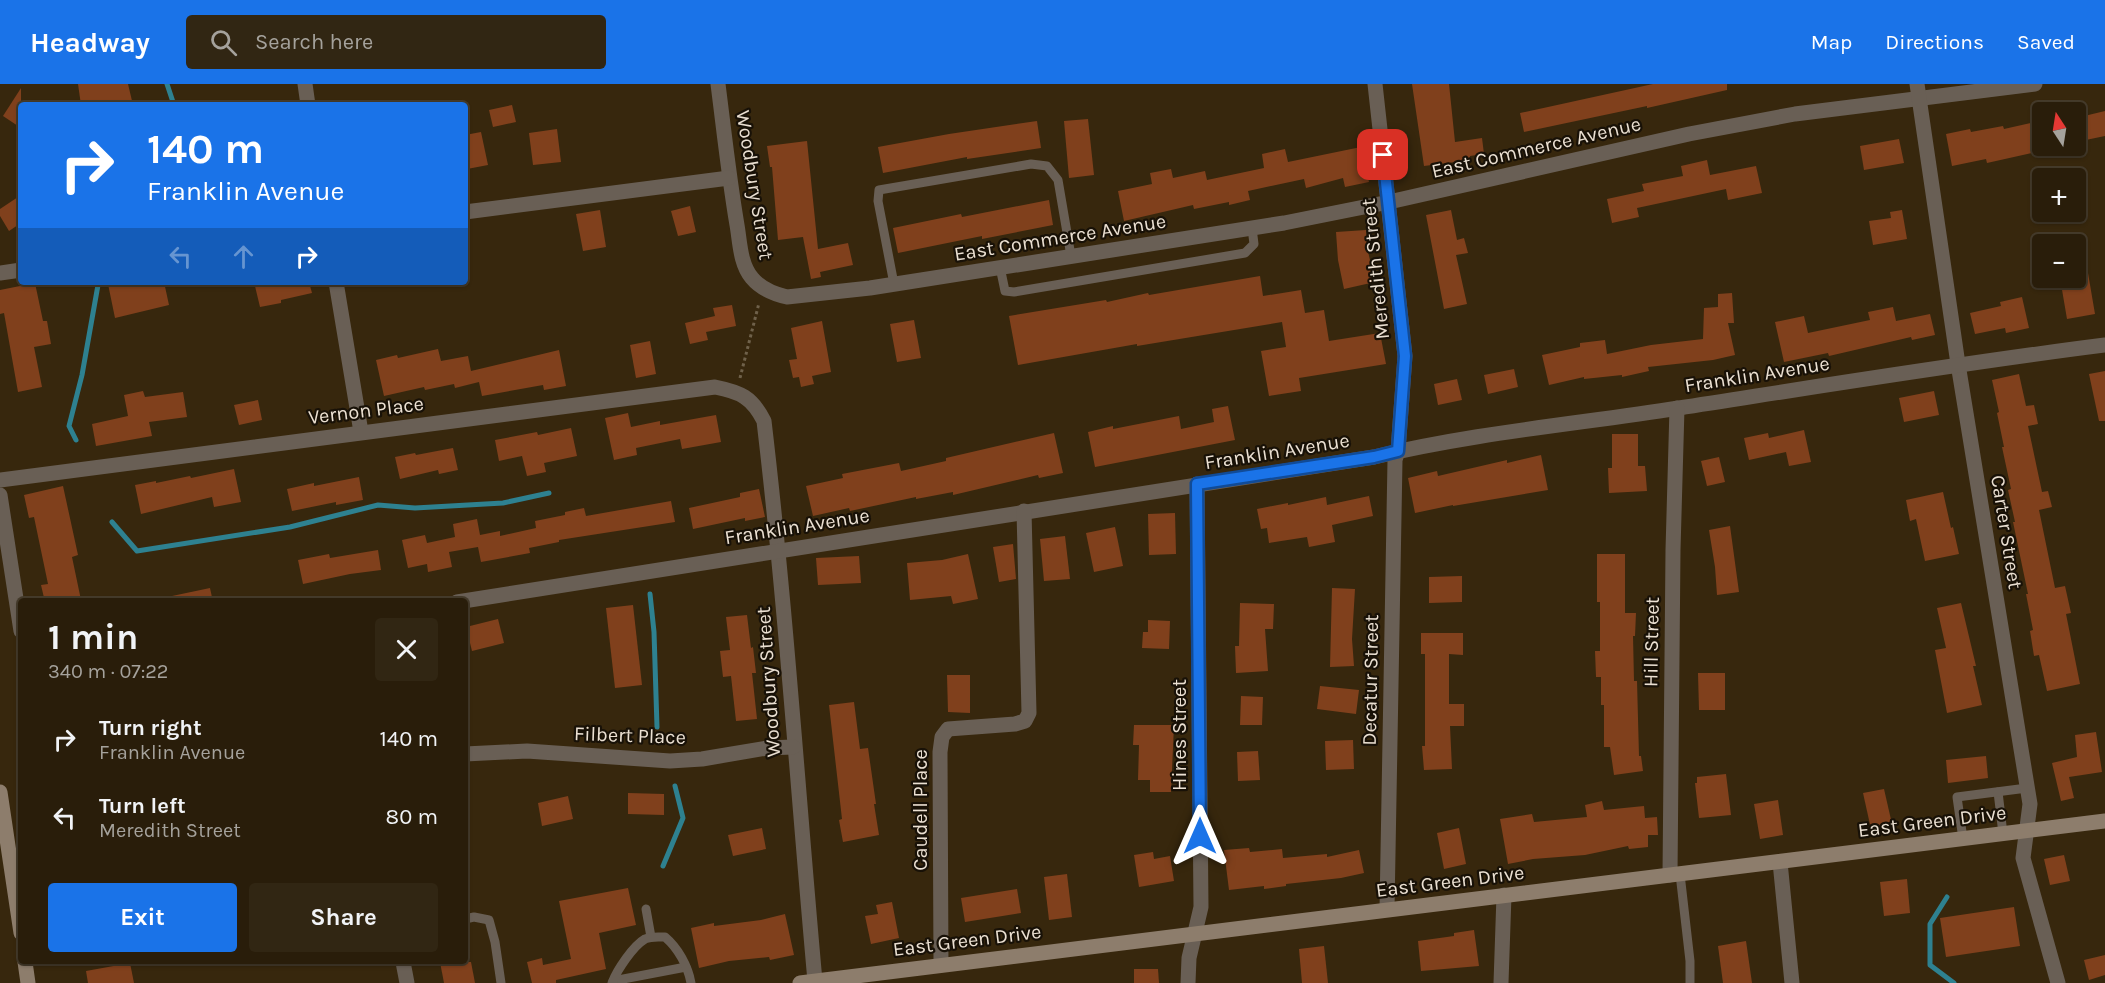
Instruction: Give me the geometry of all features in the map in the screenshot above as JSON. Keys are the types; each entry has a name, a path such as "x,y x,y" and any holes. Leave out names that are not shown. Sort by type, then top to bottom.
{"main road":[{"path":"0,792 18,913"},
{"name":"East Green Drive","path":"807,982 875,978 941,965 2105,820"},
{"path":"25,964 28,983"}],"street":[{"path":"305,84 308,102"},
{"name":"Woodbury Street","path":"718,84 729,178 742,255 746,270 763,288"},
{"name":"Meredith Street","path":"1375,84 1405,356 1398,451"},
{"name":"East Commerce Avenue","path":"763,288 787,297 894,284 1252,228 1389,202 1689,134 1918,91 2035,84"},
{"name":"Carter Street","path":"1918,91 1958,364 2030,804 2024,858 2058,983"},
{"path":"468,212 729,178"},
{"path":"0,273 18,270"},
{"path":"336,285 361,432"},
{"name":"Franklin Avenue","path":"468,600 1374,457 1432,443 1958,364 2105,345"},
{"name":"Vernon Place","path":"0,480 715,387 737,391"},
{"name":"Woodbury Street","path":"737,391 750,400 764,421 779,550 794,747 807,982"},
{"name":"Hill Street","path":"1675,875 1673,550 1677,408"},
{"name":"Decatur Street","path":"1387,909 1395,460 1398,451"},
{"name":"Hines Street","path":"1188,983 1189,958 1201,907 1197,484"},
{"path":"0,495 18,612"},
{"name":"Caudell Place","path":"941,965 940,752 942,737 948,729 1015,724 1025,721 1029,713 1024,512"},
{"name":"Filbert Place","path":"468,754 527,751 670,761 702,759 767,748 794,747"},
{"path":"1780,862 1792,983"},
{"path":"1501,983 1504,895"},
{"path":"403,964 407,983"}],"lane":[{"path":"894,284 878,201 879,190 1031,164 1047,166 1058,180 1071,256"},
{"path":"1000,267 1005,291 1014,292 1245,253 1254,244 1252,228"},
{"path":"1963,839 1958,797 2027,788"},
{"path":"1998,792 2003,834"},
{"path":"1675,875 1690,961 1690,983"},
{"path":"646,909 651,937"},
{"path":"468,918 474,917 489,920 501,983"},
{"path":"612,982 617,971 643,940 651,937 665,937 672,943 686,967 691,983"},
{"path":"612,982 686,967"}],"path":[{"path":"737,391 763,288"}],"building":[{"path":"78,84 128,84 132,102 81,102"},
{"path":"1412,84 1449,84 1455,142 1482,138 1484,154 1470,156 1470,160 1424,166"},
{"path":"1653,84 1727,84 1727,90 1524,132 1520,113"},
{"path":"21,88 21,102 18,102 18,126 3,116"},
{"path":"512,105 516,122 493,127 489,110"},
{"path":"2105,111 2105,136 2086,140 2086,116"},
{"path":"1088,119 1094,175 1069,178 1064,121"},
{"path":"1037,121 1041,148 967,159 967,157 883,173 878,147"},
{"path":"2032,123 2032,153 1987,163 1986,159 1952,166 1946,134 2003,126 2004,129"},
{"path":"557,129 561,162 533,165 529,133"},
{"path":"481,132 488,165 468,169 468,134"},
{"path":"1899,139 1904,163 1864,170 1860,146"},
{"path":"807,141 818,249 848,243 853,265 820,272 821,277 811,279 803,237 778,240 772,167 770,167 767,146"},
{"path":"1361,147 1369,182 1345,187 1343,178 1306,188 1304,179 1248,191 1250,200 1229,205 1229,202 1194,209 1193,205 1124,221 1118,191 1152,184 1150,173 1171,169 1173,178 1205,171 1207,180 1264,168 1262,154 1285,149 1288,162"},
{"path":"1707,160 1710,175 1756,166 1762,193 1728,200 1726,189 1637,208 1639,217 1612,223 1607,199 1644,191 1642,184 1683,176 1681,166"},
{"path":"18,197 18,225 9,231 0,216 0,209"},
{"path":"1049,200 1053,225 898,253 893,228"},
{"path":"690,206 696,232 678,236 671,211"},
{"path":"600,210 606,247 583,251 576,214"},
{"path":"1451,210 1457,240 1464,238 1468,253 1456,255 1467,304 1444,309 1426,215"},
{"path":"1902,210 1907,239 1873,245 1869,221 1891,218 1890,212"},
{"path":"1366,230 1367,247 1375,282 1344,289 1338,260 1336,232"},
{"path":"2086,273 2088,273 2095,314 2067,319 2062,288 2086,288"},
{"path":"1260,276 1263,296 1301,290 1305,313 1324,310 1329,341 1380,333 1386,364 1299,378 1301,391 1269,396 1261,351 1286,347 1282,322 1018,365 1009,316"},
{"path":"35,285 43,321 47,321 51,344 34,347 42,387 18,392 4,313 0,314 0,290"},
{"path":"108,285 130,285 130,287 165,285 169,305 115,318"},
{"path":"255,285 310,285 312,293 260,307"},
{"path":"1732,293 1734,323 1728,323 1735,355 1713,360 1648,367 1649,371 1622,377 1622,375 1584,379 1584,377 1549,385 1542,355 1580,347 1580,343 1605,340 1607,354 1651,345 1703,339 1704,308 1718,307 1718,294"},
{"path":"2022,297 2029,328 2006,333 2005,328 1975,334 1970,313 2001,306 2000,302"},
{"path":"732,305 736,326 706,332 708,340 690,344 685,323 715,316 713,308"},
{"path":"1893,307 1896,321 1930,314 1935,335 1912,340 1911,337 1829,356 1828,353 1784,362 1775,322 1804,316 1808,333 1870,320 1868,312"},
{"path":"914,320 921,358 897,362 890,324"},
{"path":"822,321 831,372 812,376 814,384 801,387 799,377 793,378 789,360 797,359 791,328"},
{"path":"650,341 656,374 636,378 630,345"},
{"path":"438,349 441,361 468,356 471,371 559,350 566,386 544,390 543,385 482,396 479,382 455,388 454,384 425,390 424,387 384,396 376,360 397,355 398,358"},
{"path":"1514,369 1518,387 1488,394 1484,375"},
{"path":"2105,371 2105,421 2099,421 2089,374"},
{"path":"2019,374 2026,406 2034,405 2038,424 2028,426 2042,492 2048,491 2052,507 2039,510 2055,588 2065,586 2071,613 2066,614 2080,684 2047,691 2039,655 2034,656 2030,631 2033,630 2026,594 2028,594 2013,522 2015,522 2008,490 2011,489 1992,380"},
{"path":"1457,379 1462,400 1438,405 1434,384"},
{"path":"143,391 145,397 183,392 187,417 149,422 152,436 96,446 92,424 128,416 124,395"},
{"path":"1934,391 1939,415 1904,422 1899,398"},
{"path":"258,400 262,420 239,425 234,405"},
{"path":"1228,406 1235,440 1095,467 1088,432 1179,416 1181,429 1214,422 1212,409"},
{"path":"628,413 631,427 660,421 660,425 716,415 721,442 682,449 680,439 636,448 637,455 614,460 605,418"},
{"path":"571,428 577,456 544,463 546,472 527,476 522,456 499,461 495,440"},
{"path":"1804,430 1811,462 1789,466 1786,452 1749,460 1744,438 1768,433 1769,438"},
{"path":"1054,433 1063,473 1039,478 1038,475 953,495 953,492 916,499 916,497 813,516 806,486 843,478 842,474 899,463 901,471"},
{"path":"1612,434 1638,434 1638,466 1645,466 1647,491 1609,493 1608,468 1612,468"},
{"path":"453,448 458,470 439,474 438,470 400,479 395,457"},
{"path":"1541,455 1548,490 1415,513 1408,478 1437,471 1438,476 1507,460 1507,463"},
{"path":"1719,457 1725,482 1707,486 1701,461"},
{"path":"234,469 241,502 214,507 212,497 141,514 135,485 190,476 191,478"},
{"path":"359,477 363,500 336,505 336,502 292,511 287,489"},
{"path":"63,486 78,555 72,557 81,598 44,598 41,585 48,584 34,517 29,518 24,495"},
{"path":"759,489 765,517 745,521 745,518 693,529 689,508 740,497 740,493"},
{"path":"1943,492 1959,554 1925,561 1916,519 1910,521 1906,500"},
{"path":"1369,496 1373,516 1332,525 1335,542 1309,547 1307,537 1269,543 1267,528 1261,529 1257,509 1326,497 1327,505"},
{"path":"671,501 675,522 559,540 559,542 529,548 530,553 481,562 478,547 449,552 452,567 428,572 427,564 408,568 402,540 425,535 427,543 455,537 453,524 477,519 480,535 500,531 500,536 536,528 535,521 565,515 565,512 584,508 586,516"},
{"path":"1175,513 1176,554 1149,555 1148,514"},
{"path":"1730,526 1739,592 1717,595 1709,530"},
{"path":"1115,527 1123,566 1094,572 1086,533"},
{"path":"1065,536 1070,579 1044,581 1040,539"},
{"path":"1013,544 1016,579 999,582 993,547"},
{"path":"378,550 381,570 303,584 298,560 329,554 330,558"},
{"path":"968,554 978,599 953,604 951,596 910,600 907,563 942,560"},
{"path":"1597,554 1625,554 1625,613 1636,613 1635,636 1633,636 1634,681 1637,681 1639,756 1641,756 1643,771 1614,775 1610,747 1604,747 1604,705 1601,705 1601,677 1596,677 1595,651 1600,651"},
{"path":"859,556 861,583 818,585 816,558"},
{"path":"1462,576 1462,602 1429,603 1429,577"},
{"path":"210,588 212,598 172,598 172,596"},
{"path":"1332,588 1355,589 1352,639 1354,666 1330,667"},
{"path":"1240,603 1274,604 1273,629 1265,629 1268,671 1236,673 1235,646 1239,646"},
{"path":"1961,603 1976,666 1973,666 1982,705 1947,713 1935,650 1946,648 1937,608"},
{"path":"633,605 642,685 615,688 606,608"},
{"path":"747,615 756,673 752,673 757,719 736,721 731,676 723,677 720,651 730,650 726,617"},
{"path":"498,619 504,643 472,651 468,626"},
{"path":"1148,620 1170,621 1169,649 1142,648 1143,632 1148,632"},
{"path":"1421,633 1463,633 1463,655 1449,654 1449,704 1464,704 1464,726 1450,726 1452,769 1424,770 1422,746 1425,746 1425,654 1421,654"},
{"path":"1698,673 1725,673 1725,710 1699,710"},
{"path":"947,675 970,675 970,713 948,712"},
{"path":"1320,686 1359,690 1356,714 1317,709"},
{"path":"1241,696 1263,697 1262,725 1240,725"},
{"path":"854,702 860,749 868,748 879,835 843,842 829,705"},
{"path":"1134,725 1174,725 1171,792 1150,792 1150,780 1138,780 1139,745 1133,745"},
{"path":"2096,732 2102,772 2069,777 2074,798 2061,801 2052,763 2077,757 2075,735"},
{"path":"1353,740 1354,769 1326,770 1325,741"},
{"path":"1258,751 1260,780 1238,781 1237,752"},
{"path":"1986,756 1988,778 1948,783 1946,760"},
{"path":"1726,774 1731,815 1699,818 1695,783 1697,783 1697,777"},
{"path":"1884,789 1892,824 1871,829 1863,793"},
{"path":"628,793 664,794 664,815 628,814"},
{"path":"568,796 573,819 542,826 538,803"},
{"path":"1778,800 1783,835 1760,839 1754,804"},
{"path":"1602,801 1604,810 1644,806 1645,818 1657,817 1658,835 1648,835 1648,847 1629,849 1628,846 1585,855 1533,859 1508,864 1500,819 1532,814 1534,822 1587,817 1585,805"},
{"path":"762,828 766,849 733,856 728,835"},
{"path":"1459,828 1466,864 1444,869 1437,833"},
{"path":"1249,848 1250,852 1282,849 1283,858 1327,854 1327,857 1359,850 1364,873 1264,889 1264,886 1229,890 1224,850"},
{"path":"1153,852 1154,859 1170,856 1174,881 1139,887 1134,855"},
{"path":"2064,855 2070,881 2050,885 2044,859"},
{"path":"1067,874 1072,917 1049,920 1044,877"},
{"path":"1907,879 1910,913 1884,916 1880,882"},
{"path":"628,888 636,925 599,933 606,969 556,980 556,983 532,983 527,962 542,958 543,965 571,959 559,901"},
{"path":"1017,889 1021,913 965,922 961,898"},
{"path":"892,902 899,938 871,944 865,916 878,914 876,905"},
{"path":"2014,907 2020,946 1946,957 1940,918"},
{"path":"785,914 794,955 770,960 769,957 729,961 699,968 691,928 714,923 714,926 761,920"},
{"path":"1474,930 1479,966 1421,971 1418,941 1454,936 1454,933"},
{"path":"1746,941 1752,983 1723,983 1718,946"},
{"path":"1324,946 1328,983 1302,983 1299,949"},
{"path":"2105,955 2105,975 2089,980 2084,960"},
{"path":"471,962 475,983 444,983 440,964 468,964"},
{"path":"130,964 134,983 88,983 86,971"},
{"path":"1134,969 1158,969 1159,983 1134,983"}],"waterway":[{"path":"167,84 173,102"},
{"path":"76,440 69,426 82,375 98,285"},
{"path":"112,522 137,551 290,527 378,505 415,508 503,503 549,493"},
{"path":"650,594 654,632 657,727"},
{"path":"663,866 683,818 675,786"},
{"path":"1947,897 1930,924 1930,965 1954,983"}],"route":[{"path":"1200,836 1197,484 1374,457 1398,451 1405,356 1383,155"}]}
